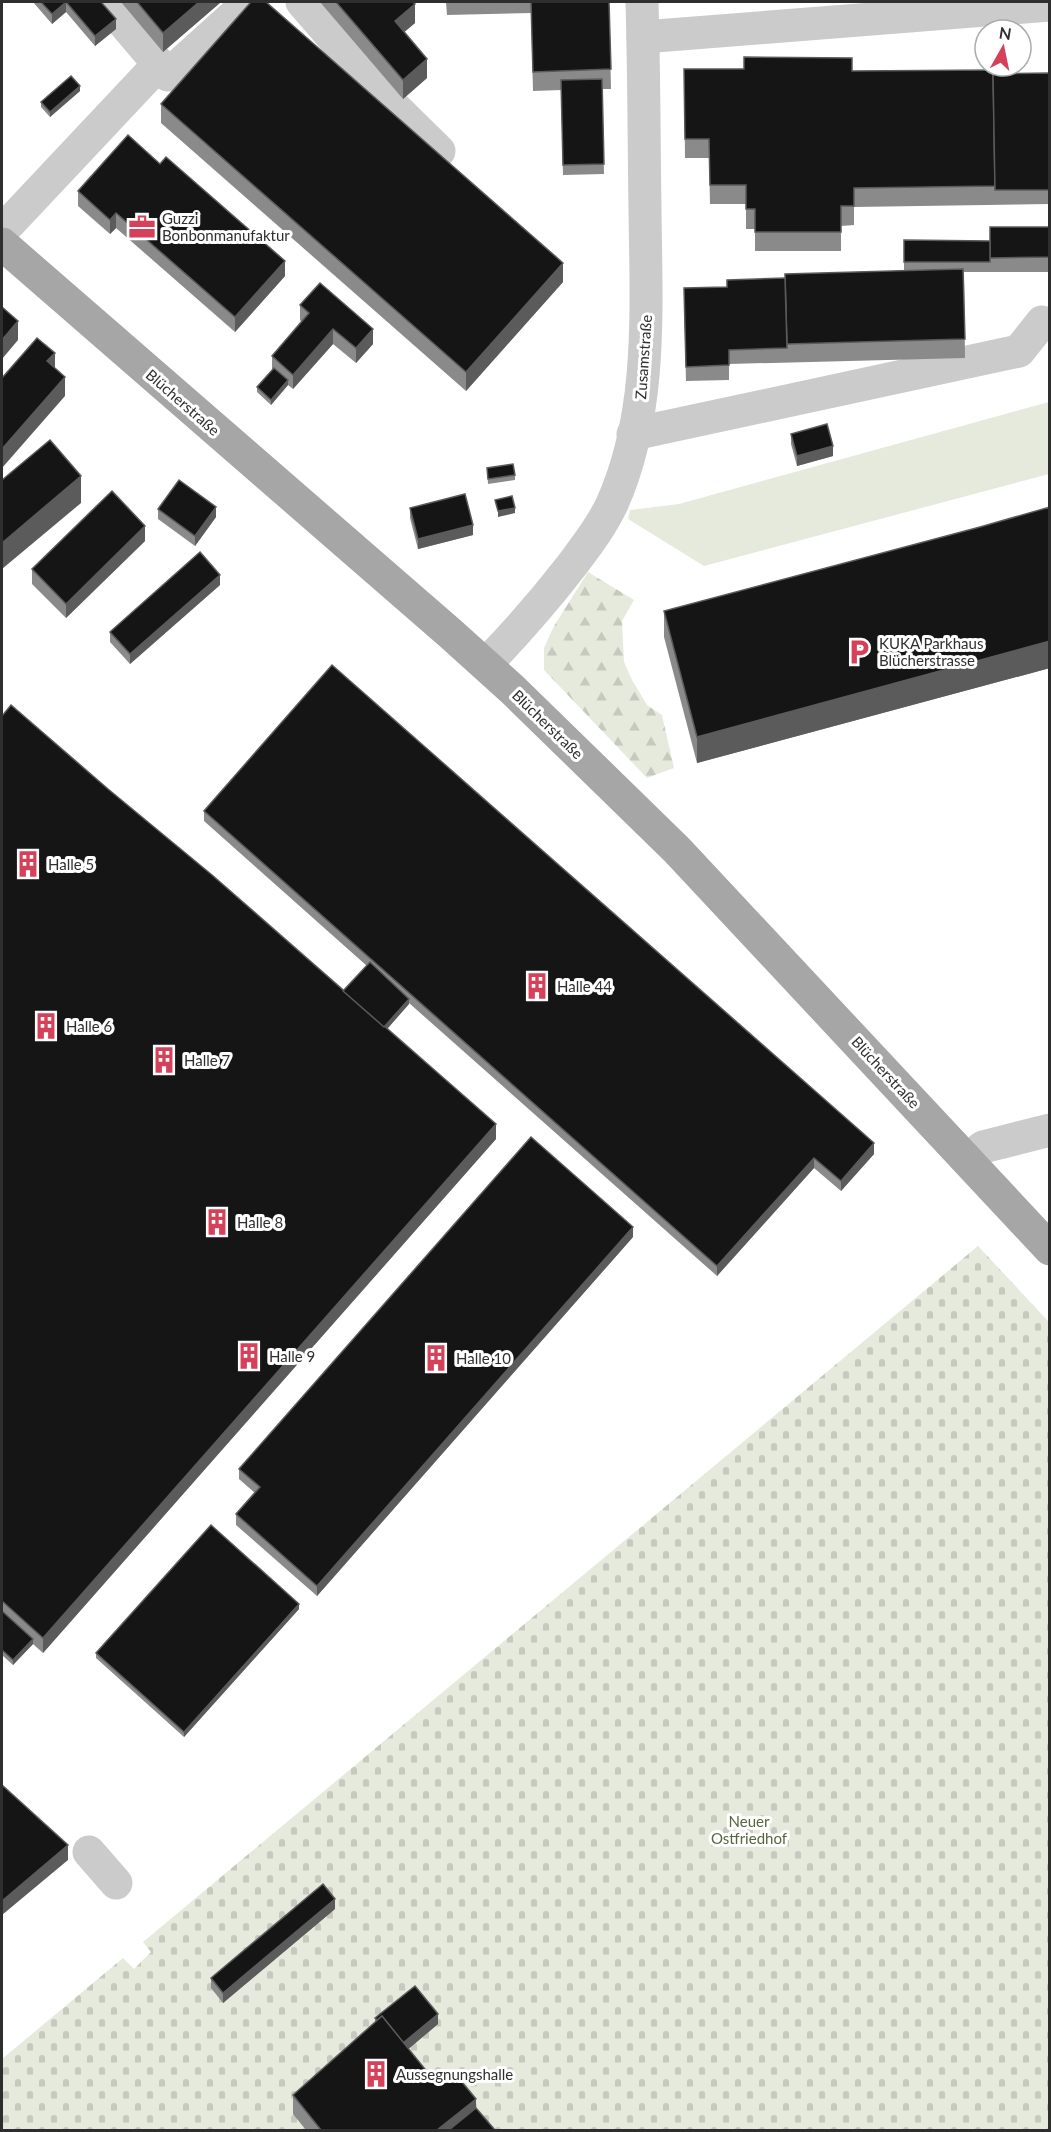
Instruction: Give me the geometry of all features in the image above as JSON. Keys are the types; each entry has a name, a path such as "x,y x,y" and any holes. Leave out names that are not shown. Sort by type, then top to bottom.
{"main road":[{"name":"Blücherstraße","path":"2,244 486,664 677,850 1050,1249"}],"street":[{"path":"106,2 168,75 249,2"},
{"path":"302,2 386,99 439,151"},
{"name":"Zusamstraße","path":"486,664 549,594 597,532 626,468 639,410 646,330 642,2"},
{"path":"643,37 1050,5"},
{"path":"2,231 159,64"},
{"path":"633,434 1019,351 1042,321"},
{"path":"968,1159 983,1147 1050,1130"},
{"path":"89,1852 116,1883"}],"green space":[{"path":"1049,402 1049,474 704,566 628,519 630,510 679,504"},
{"path":"588,572 634,600 622,621 624,662 647,705 662,715 674,768 647,778 544,670 544,648 554,626"},
{"name":"Neuer Ostfriedhof","path":"978,1246 1049,1322 1049,2130 2,2130 2,2059 123,1958 134,1969 151,1952 143,1942"}],"building":[{"path":"41,2 66,2 52,14"},
{"path":"66,2 101,2 116,19 95,36"},
{"path":"137,2 199,2 163,33"},
{"path":"251,2 266,2 563,263 466,372 161,104"},
{"path":"336,2 413,2 415,4 395,21 427,59 403,80"},
{"path":"531,2 609,2 611,69 533,72"},
{"path":"744,57 852,58 852,71 973,70 973,78 993,78 995,186 854,188 854,206 841,206 841,232 755,232 755,209 746,209 746,185 710,185 709,139 685,139 684,69 744,69"},
{"path":"1033,73 1050,73 1050,190 995,190 993,78 1033,78"},
{"path":"71,76 80,86 50,112 41,102"},
{"path":"602,79 604,164 563,165 561,80"},
{"path":"128,135 160,164 166,157 285,261 235,317 116,213 110,220 78,191"},
{"path":"990,227 1050,227 1050,257 990,258"},
{"path":"904,240 990,241 990,262 904,262"},
{"path":"963,269 965,339 787,344 785,274"},
{"path":"785,278 787,348 729,350 729,365 686,367 684,288 727,287 727,280"},
{"path":"320,283 373,329 356,348 333,329 293,375 272,356 309,313 300,305"},
{"path":"2,307 18,321 2,340"},
{"path":"37,338 55,353 47,361 65,377 2,449 2,378"},
{"path":"274,368 288,380 271,400 257,387"},
{"path":"827,424 833,446 797,456 791,434"},
{"path":"50,440 81,476 2,543 2,480"},
{"path":"513,464 515,475 488,479 487,468"},
{"path":"179,480 216,507 195,536 158,509"},
{"path":"112,491 145,526 66,604 32,569"},
{"path":"465,494 473,525 418,539 410,508"},
{"path":"512,496 515,508 498,511 495,500"},
{"name":"KUKA Parkhaus Blücherstrasse","path":"1050,507 1050,641 697,737 664,611"},
{"path":"200,552 220,575 130,654 110,632"},
{"name":"Halle 44","path":"332,665 874,1143 841,1181 814,1158 717,1266 204,811"},
{"path":"11,705 212,875 496,1124 43,1638 2,1601 2,716"},
{"path":"370,962 409,999 384,1027 343,991"},
{"name":"Halle 10","path":"531,1137 633,1227 317,1586 236,1514 260,1487 239,1469"},
{"path":"211,1525 299,1604 184,1732 96,1653"},
{"path":"2,1611 33,1639 13,1660 2,1650"},
{"path":"2,1785 68,1845 2,1901"},
{"path":"323,1884 335,1899 223,1993 211,1978"},
{"path":"415,1986 438,2014 403,2043 382,2016 377,2020 375,2018"},
{"name":"Aussegnungshalle","path":"382,2016 437,2084 453,2071 476,2099 437,2130 321,2130 293,2095"},
{"path":"476,2108 495,2130 449,2130"}],"place":[{"name":"Guzzi Bonbonmanufaktur","path":"142,227"},
{"name":"KUKA Parkhaus Blücherstrasse","path":"859,652"},
{"name":"Halle 5","path":"28,864"},
{"name":"Halle 44","path":"537,986"},
{"name":"Halle 6","path":"46,1026"},
{"name":"Halle 7","path":"164,1060"},
{"name":"Halle 8","path":"217,1222"},
{"name":"Halle 9","path":"249,1356"},
{"name":"Halle 10","path":"436,1358"},
{"name":"Aussegnungshalle","path":"376,2074"}]}
